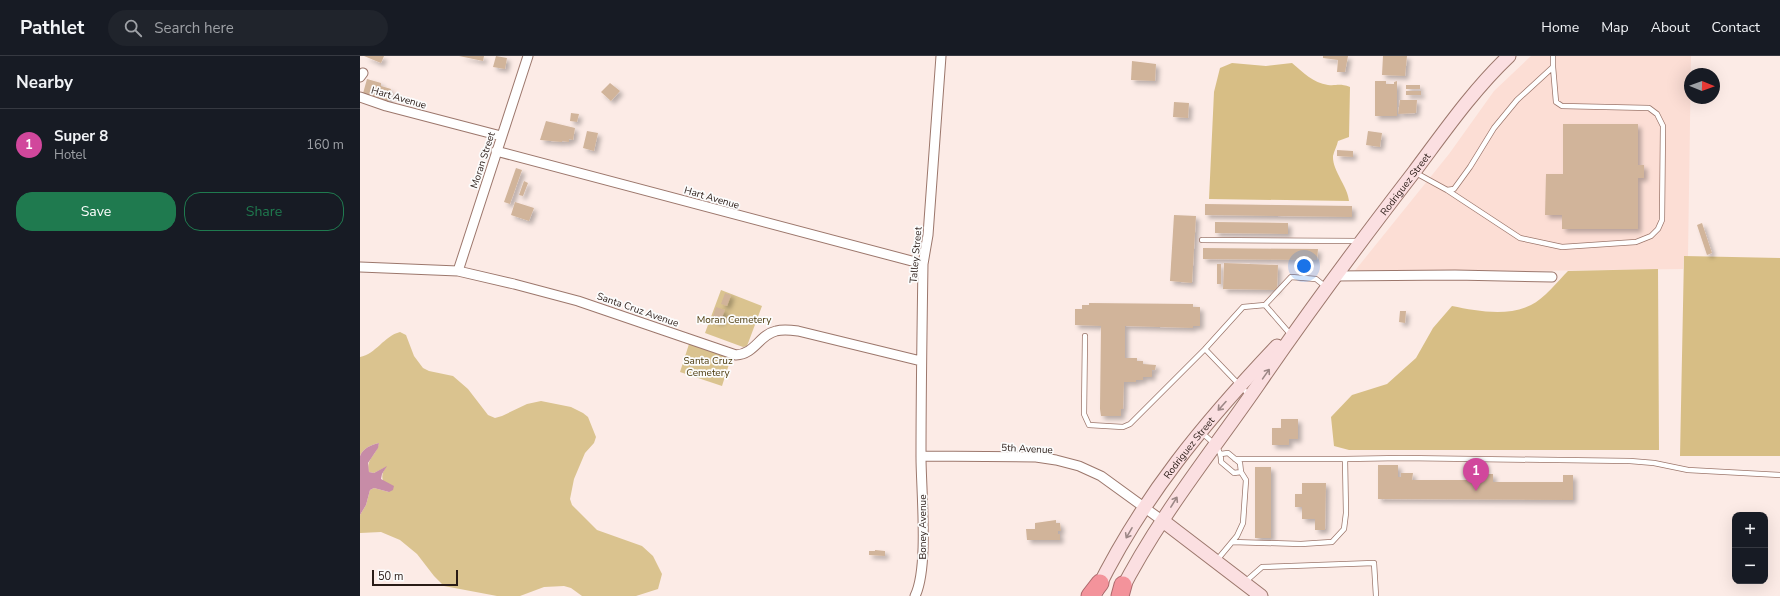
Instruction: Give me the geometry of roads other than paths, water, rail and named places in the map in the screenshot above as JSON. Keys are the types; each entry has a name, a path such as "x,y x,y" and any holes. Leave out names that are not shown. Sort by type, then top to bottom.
{"highway":[{"path":"1090,596 1097,589"}],"main road":[{"path":"1495,69 1504,56"},
{"name":"Rodriguez Street","path":"1120,592 1182,490 1218,449 1291,335 1334,276 1414,172 1495,69 1509,56"},
{"name":"Rodriguez Street","path":"1097,589 1164,476 1200,431 1239,387 1291,335"},
{"path":"1163,521 1261,596"}],"street":[{"name":"Moran Street","path":"458,271 496,150 528,56"},
{"name":"Talley Street","path":"921,456 923,264 928,235 941,56"},
{"name":"Hart Avenue","path":"360,97 386,106 501,136"},
{"name":"Hart Avenue","path":"496,150 923,264"},
{"name":"Santa Cruz Avenue","path":"360,267 458,271 514,284 578,301 736,355 744,355 750,352 765,336 775,331 786,329 921,361"},
{"path":"1334,276 1455,275 1552,277"},
{"name":"5th Avenue","path":"921,456 1036,458 1056,460 1079,466 1101,476 1163,521"},
{"name":"Boney Avenue","path":"915,596 921,572 921,456"}],"lane":[{"path":"1414,172 1447,190 1520,238 1562,248 1636,242 1651,236 1658,229 1662,220 1663,126 1657,114 1649,108 1562,106 1556,102 1554,96 1553,56"},
{"path":"1447,190 1454,189 1470,167 1494,128 1517,100 1553,67"},
{"path":"1202,240 1361,241"},
{"path":"1085,336 1084,414 1089,425 1123,426 1130,424 1205,349 1243,307 1265,305 1291,277 1316,279 1326,287"},
{"path":"1265,305 1291,335"},
{"path":"1205,349 1250,397"},
{"path":"1200,431 1218,449 1228,453 1240,463 1241,472 1246,480 1243,524 1232,542 1216,561"},
{"path":"1218,449 1221,462 1234,473 1241,472"},
{"path":"1236,459 1402,458 1630,461 1654,463 1688,470 1780,475"},
{"path":"1232,542 1301,544 1332,542 1344,529 1346,513 1345,459"},
{"path":"1244,583 1262,567 1374,563 1376,596"}],"place":[{"name":"Super 8","path":"1476,491"}],"park label":[{"name":"Moran Cemetery","path":"734,319"},
{"name":"Santa Cruz Cemetery","path":"708,366"}]}
